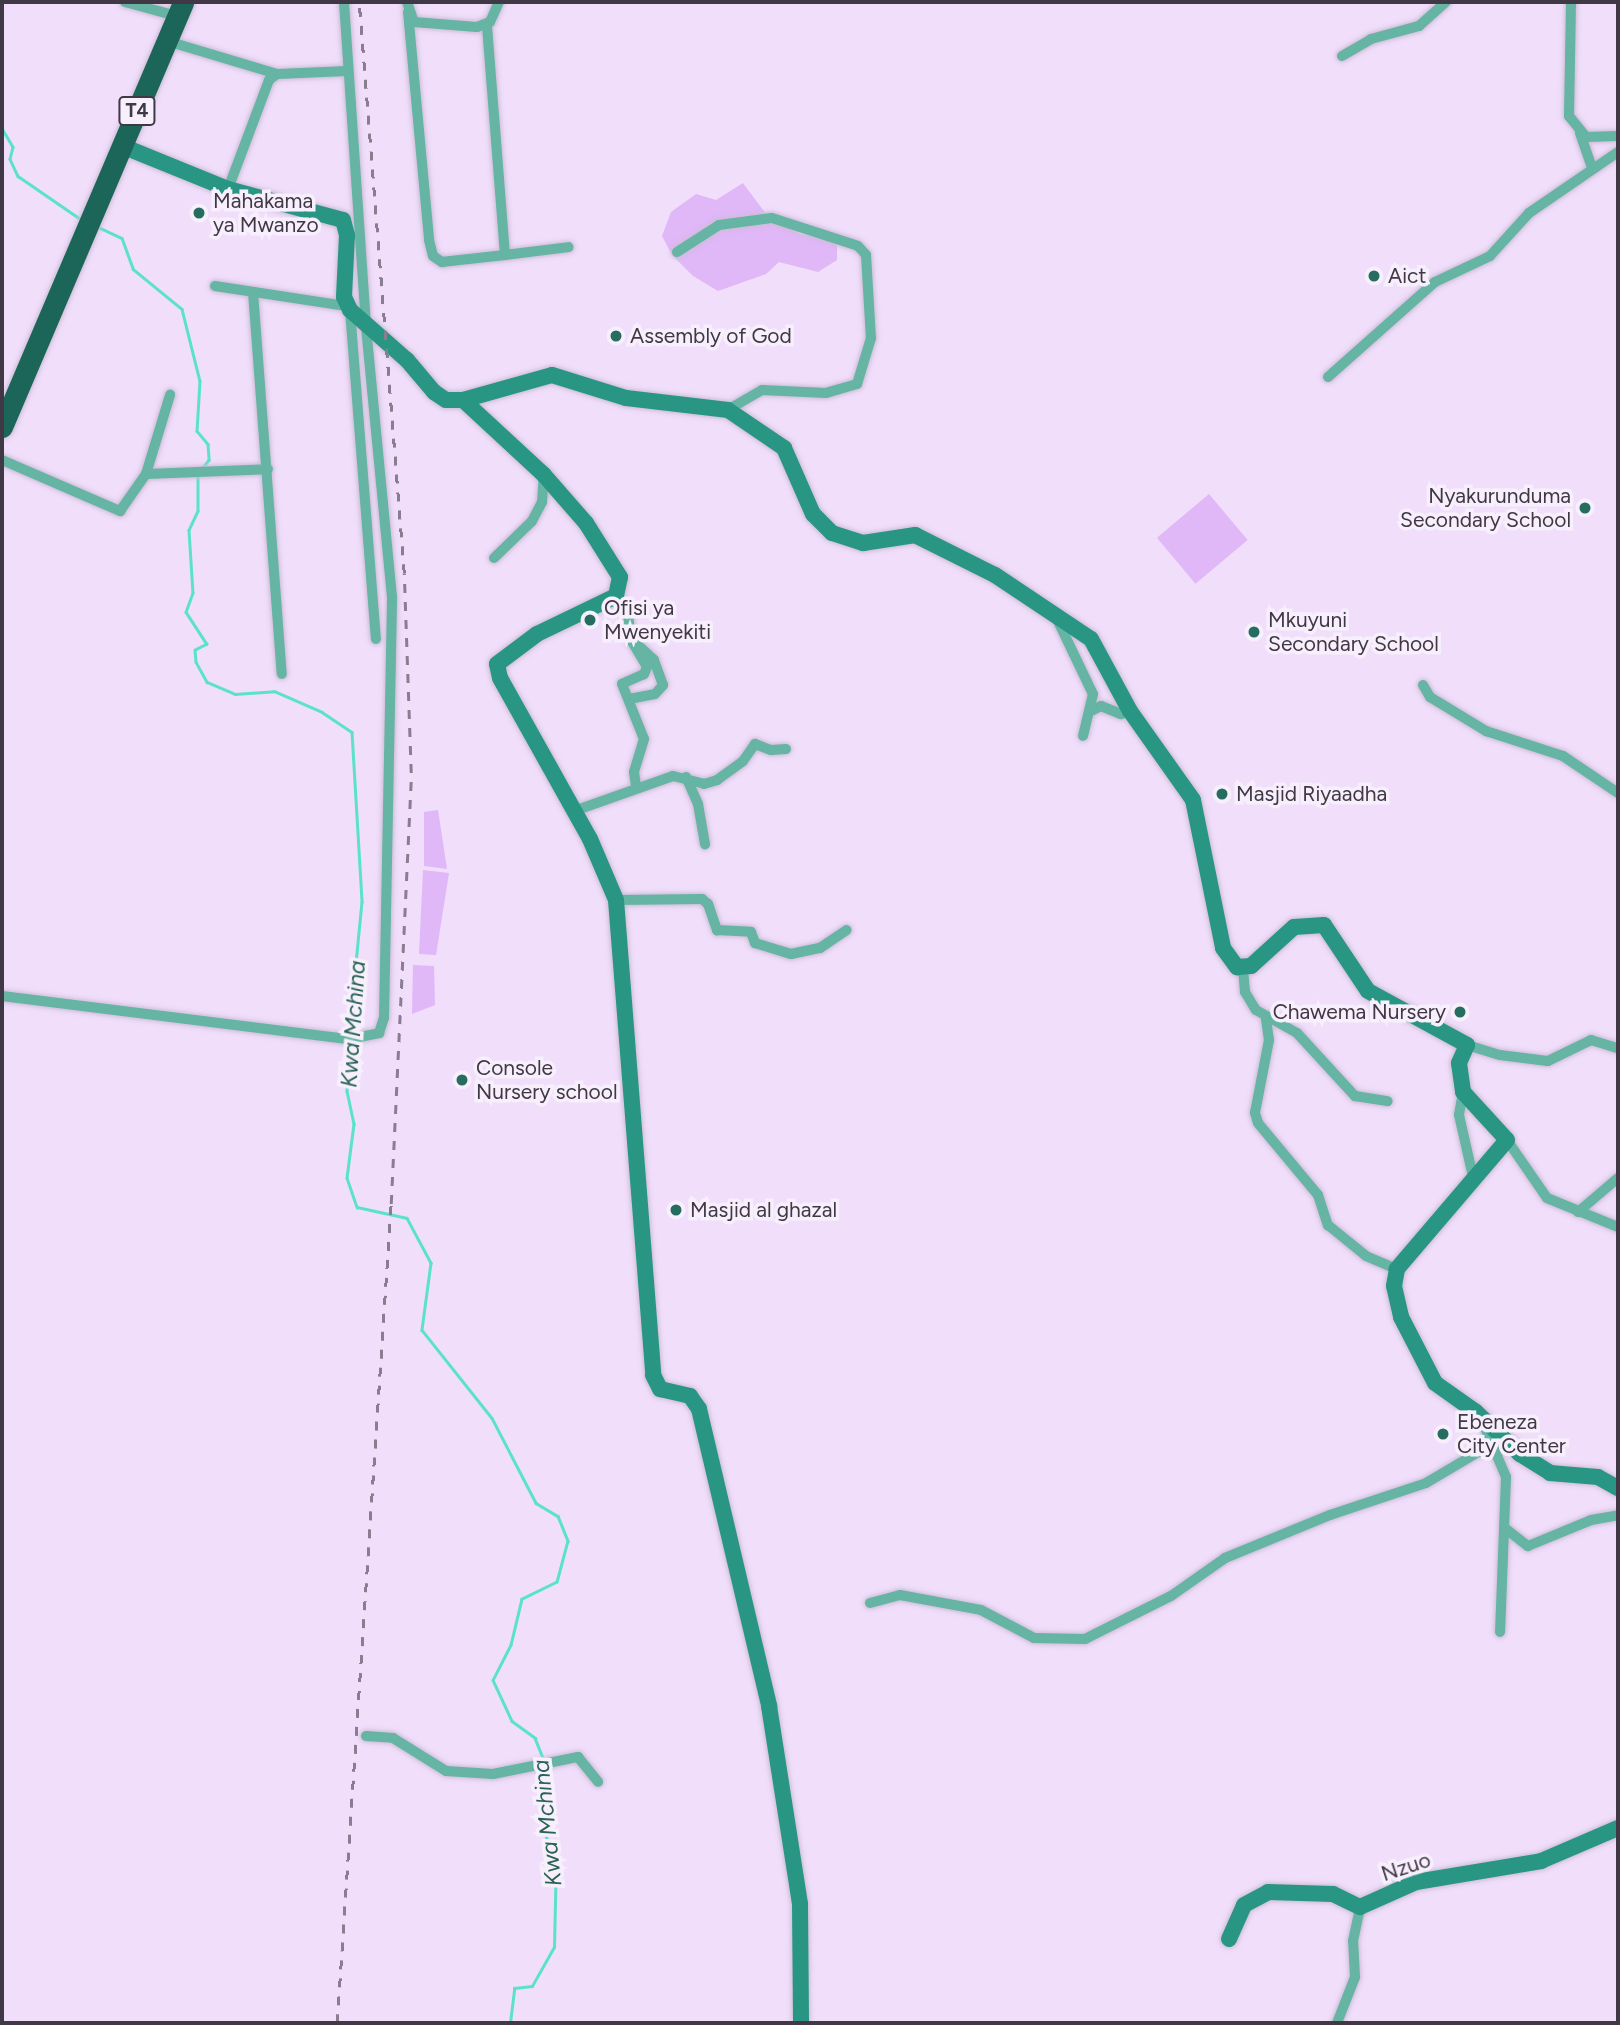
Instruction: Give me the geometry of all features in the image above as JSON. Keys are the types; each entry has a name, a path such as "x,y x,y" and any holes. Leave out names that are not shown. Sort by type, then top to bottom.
{"highway":[{"name":"T4","path":"2,427 84,226 180,9"}],"street":[{"path":"125,2 180,9"},
{"path":"2,996 349,1039 379,1033 384,1018 393,650 366,326 344,2"},
{"path":"499,2 487,26 505,255"},
{"path":"1342,56 1371,39 1419,26 1446,2"},
{"path":"1571,2 1567,108 1580,133 1592,168"},
{"path":"407,7 414,22 487,26"},
{"path":"407,7 433,256 442,262 569,247"},
{"path":"167,41 277,74 348,71"},
{"path":"228,189 267,84 277,74"},
{"path":"1580,133 1596,139 1618,136"},
{"path":"122,145 228,189 343,220 376,639"},
{"path":"1328,377 1435,282 1490,256 1529,214 1618,152"},
{"path":"677,252 719,225 772,219 858,246 866,255 871,338 859,382 826,393 762,390 728,410"},
{"path":"215,286 348,308 407,360 434,392 446,400 463,400 552,375 626,398 728,410 784,448 813,514 832,533 863,543 915,535 1052,610 1091,639 1130,711 1193,800 1223,948 1243,969 1245,992 1266,1019 1297,1033 1355,1096 1388,1101"},
{"path":"253,292 268,469 271,576 282,674"},
{"path":"2,460 120,511 146,474 170,395"},
{"path":"463,400 544,475 586,523 615,568 621,584 616,596 537,634 496,664 500,678 574,811 616,900 653,1375 660,1389 690,1396 699,1409 769,1706 800,1904 801,2023"},
{"path":"146,474 268,469"},
{"path":"494,558 531,521 542,502 544,475"},
{"path":"616,596 628,613 631,635 647,669 624,681 645,745 635,767 636,786"},
{"path":"1052,610 1085,671 1093,710 1083,736"},
{"path":"629,699 655,694 663,685 654,660 631,635"},
{"path":"1423,685 1430,697 1486,731 1563,756 1618,793"},
{"path":"1093,710 1101,706 1121,714 1130,711"},
{"path":"574,811 636,786 686,777 704,784 717,780 743,761 755,744 786,749"},
{"path":"686,777 701,814 705,844"},
{"path":"616,900 702,899 709,907 717,930 751,932 755,943 791,954 820,948 847,930"},
{"path":"1243,969 1294,927 1324,925 1368,991 1467,1045 1500,1055 1548,1061 1591,1040 1618,1048"},
{"path":"1266,1019 1269,1040 1255,1113 1261,1130 1318,1195 1335,1232 1366,1256 1398,1269"},
{"path":"1467,1045 1459,1063 1463,1092 1459,1115 1475,1181"},
{"path":"1463,1092 1507,1140 1541,1192 1578,1212 1618,1227"},
{"path":"1507,1140 1398,1269 1395,1297 1401,1317 1430,1376 1445,1393 1483,1420 1520,1454 1550,1472 1598,1477 1618,1488"},
{"path":"1578,1212 1618,1178"},
{"path":"1483,1420 1506,1477 1500,1632"},
{"path":"870,1603 900,1595 981,1610 1034,1637 1084,1639 1171,1596 1225,1558 1330,1515 1426,1483 1492,1444"},
{"path":"1506,1529 1528,1546 1598,1517 1618,1515"},
{"path":"366,1736 393,1738 446,1771 493,1774 578,1757 598,1782"},
{"name":"Nzuo","path":"1360,1907 1416,1882 1541,1861 1618,1828"},
{"path":"1229,1938 1244,1905 1268,1892 1333,1894 1360,1907 1353,1941 1355,1977 1337,2023"}],"shaded area":[{"path":"743,183 769,218 800,234 837,241 837,260 818,272 779,262 766,274 718,291 693,276 672,255 662,236 671,212 696,194 716,200"},
{"path":"1209,494 1248,540 1195,584 1157,538"},
{"path":"438,810 447,869 424,866 424,812"},
{"path":"423,870 449,873 436,955 419,954"},
{"path":"413,965 434,966 435,1005 412,1014"}],"waterway":[{"name":"Kwa Mchina","path":"2,128 13,147 10,159 18,176 82,220"},
{"name":"Kwa Mchina","path":"98,227 122,238 133,269 182,309 200,381 197,431 208,444 209,460 203,468"},
{"name":"Kwa Mchina","path":"198,477 198,511 189,530 193,593 186,612 207,644 195,650 196,662 207,682 235,694 274,691 322,712 352,732 362,902 349,1034"},
{"name":"Kwa Mchina","path":"349,1041 347,1091 354,1124 347,1178 357,1207 407,1218 431,1263 422,1330 492,1418 536,1503 558,1516 568,1541 557,1582 522,1599 511,1645 493,1680 512,1721 535,1738 544,1760"},
{"name":"Kwa Mchina","path":"510,2023 514,1988 532,1986 554,1947 556,1861 546,1838 545,1767"}],"railway":[{"path":"337,2023 391,1204 411,773 404,573 359,2"}],"place":[{"name":"Mahakama ya Mwanzo","path":"199,213"},
{"name":"Aict","path":"1374,276"},
{"name":"Assembly of God","path":"616,336"},
{"name":"Nyakurunduma Secondary School","path":"1585,508"},
{"name":"Ofisi ya Mwenyekiti","path":"590,620"},
{"name":"Mkuyuni Secondary School","path":"1254,632"},
{"name":"Masjid Riyaadha","path":"1222,794"},
{"name":"Chawema Nursery","path":"1460,1012"},
{"name":"Console Nursery school","path":"462,1080"},
{"name":"Masjid al ghazal","path":"676,1210"},
{"name":"Ebeneza City Center","path":"1443,1434"}]}
